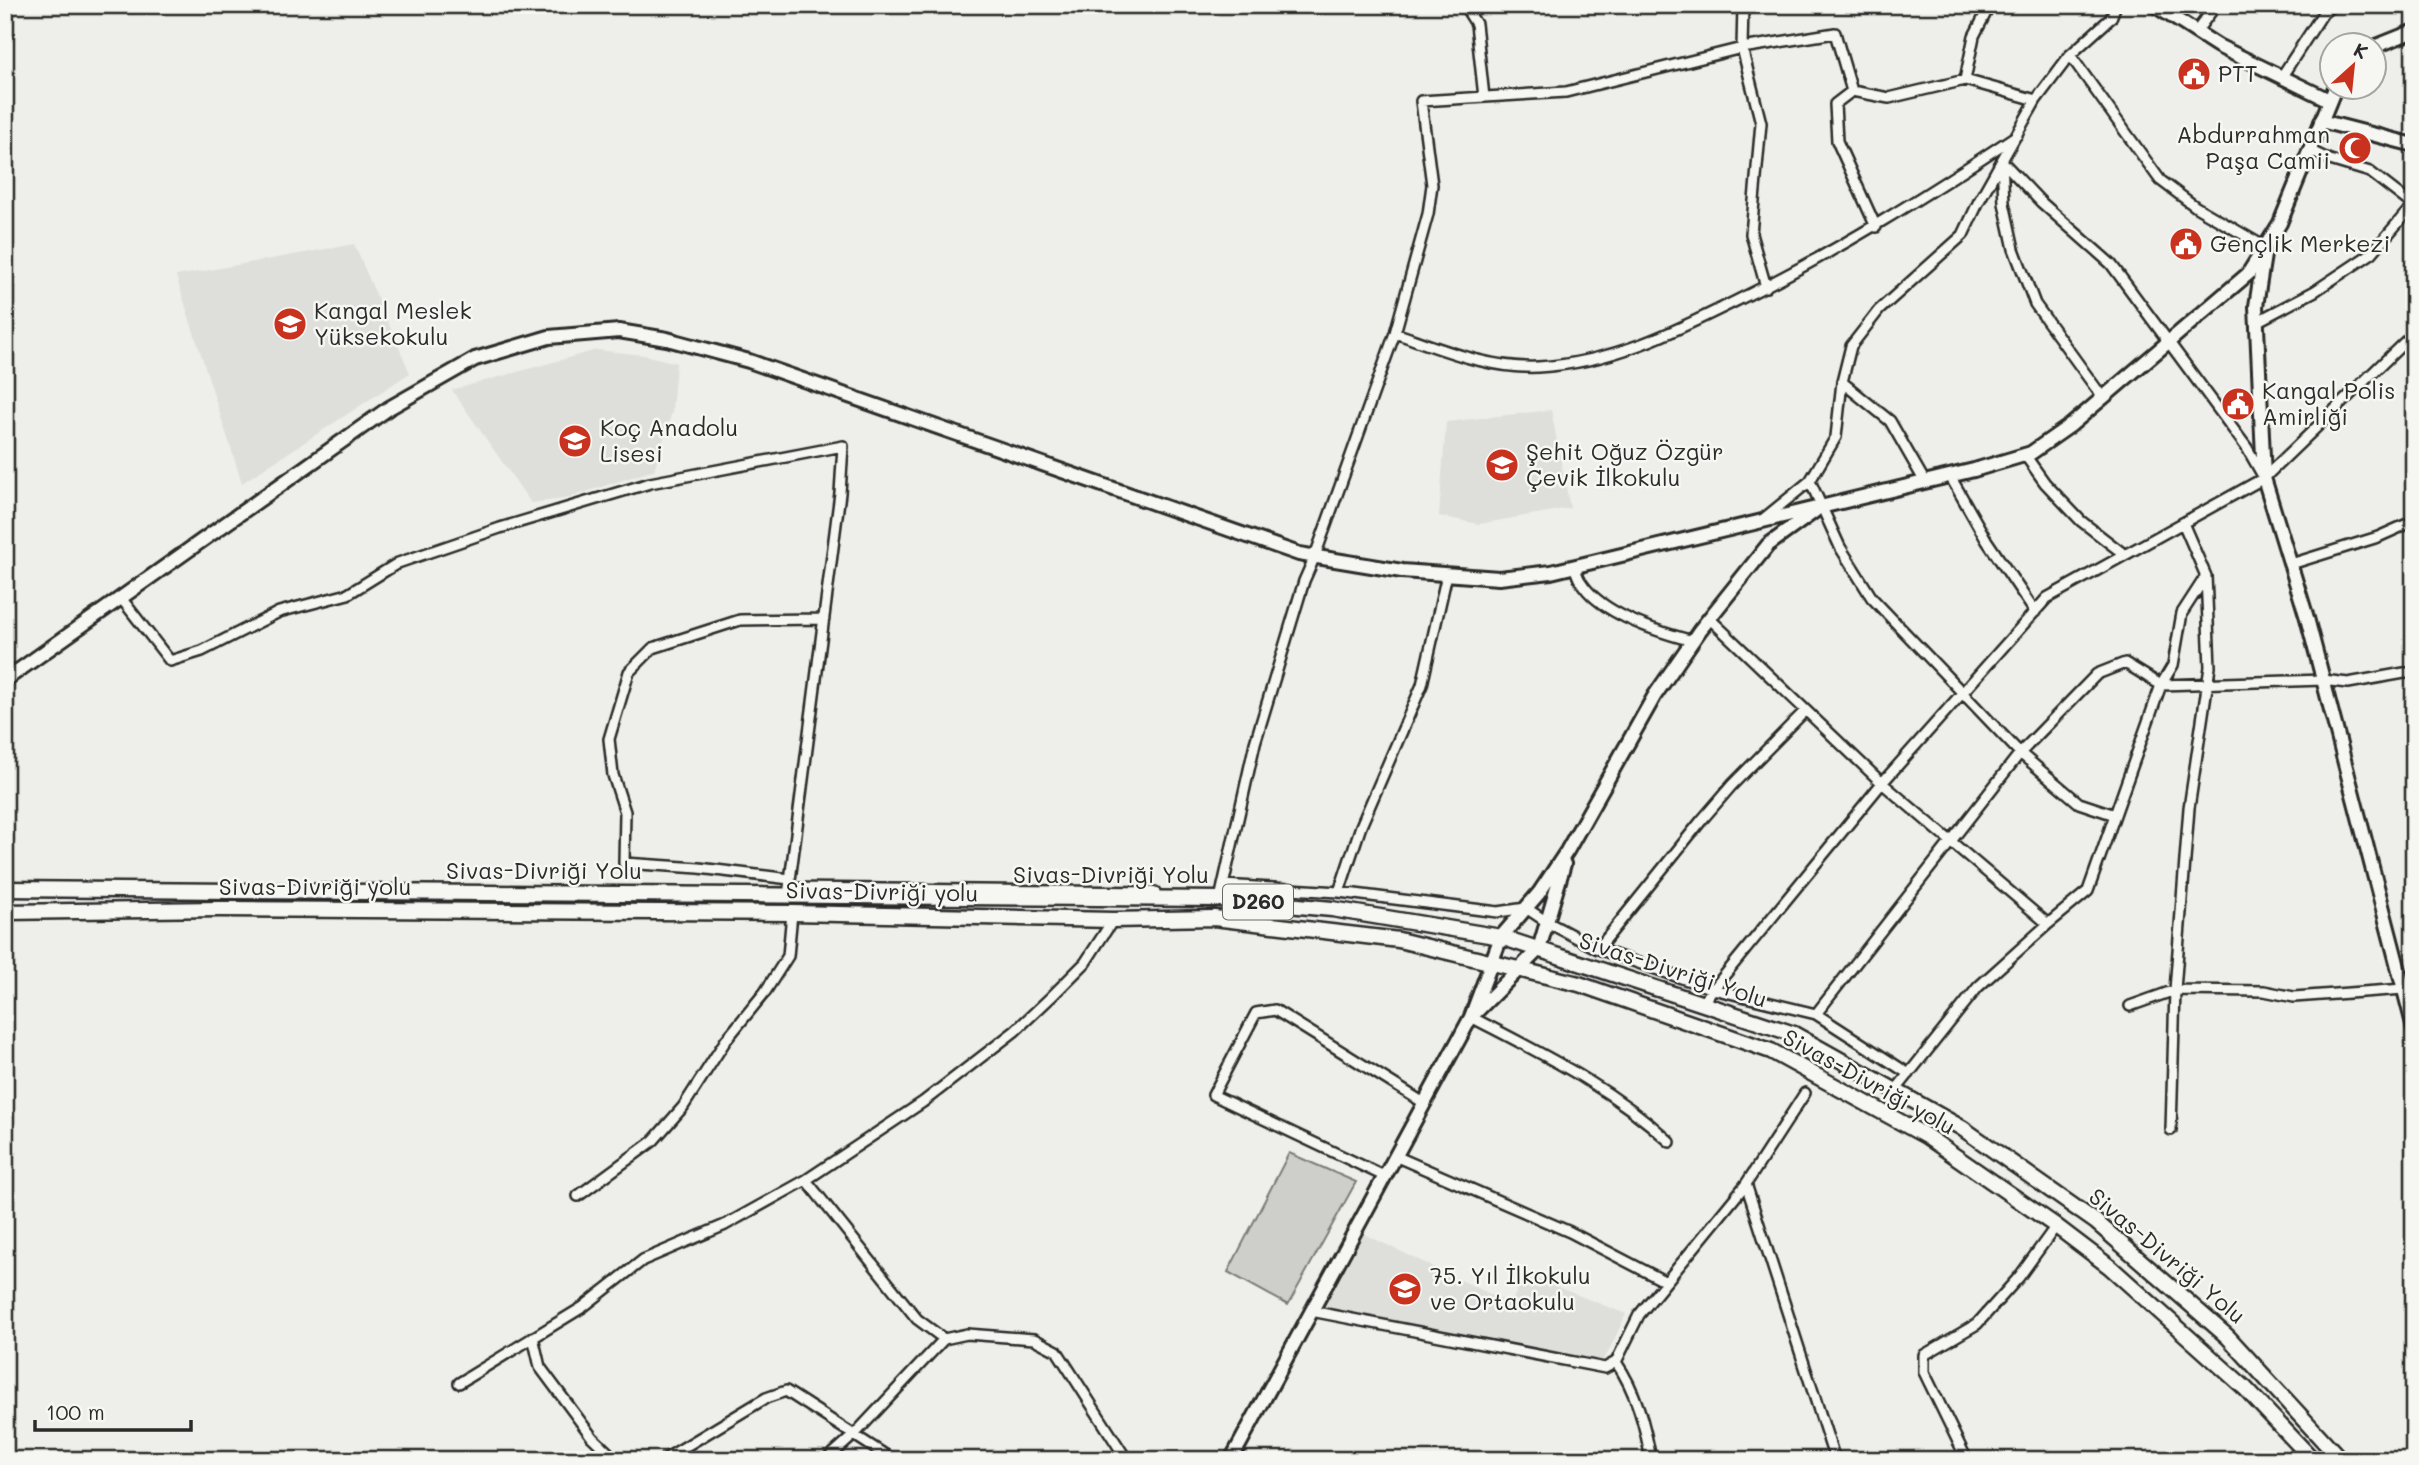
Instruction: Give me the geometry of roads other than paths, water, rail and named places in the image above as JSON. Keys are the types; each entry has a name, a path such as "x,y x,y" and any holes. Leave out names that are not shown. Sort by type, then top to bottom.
{"main road":[{"name":"Sivas-Divriği Yolu","path":"5,888 1221,892 1501,936 1794,1034 1962,1128 2096,1222 2228,1336 2340,1460"},
{"name":"Sivas-Divriği yolu","path":"5,912 247,909 792,913 1113,920 1214,918 1398,940 1521,969 1580,984 1770,1051 1926,1136 2110,1267 2245,1388 2313,1460"}],"street":[{"path":"1464,5 1476,24 1484,97"},
{"path":"1743,5 1742,48 1762,123 1751,234 1766,287"},
{"path":"1965,80 1974,36 1990,5"},
{"path":"1760,521 1810,481 1836,437 1842,382 1851,346 1879,310 1963,235 2036,100 2070,55 2111,18 2116,5"},
{"path":"2154,5 2218,46 2282,76 2318,89"},
{"path":"2196,32 2216,5"},
{"path":"2282,76 2323,13 2333,5"},
{"path":"2388,41 2414,31"},
{"path":"1221,892 1255,743 1304,581 1395,333 1429,214 1432,185 1421,101 1566,92 1742,48 1835,33 1852,91"},
{"path":"2070,55 2160,180 2196,208 2266,247"},
{"path":"1876,227 1837,141 1835,104 1852,91 1889,99 1965,80 2036,100"},
{"path":"5,680 389,408 475,359 549,337 619,331 667,339 749,360 1286,549 1402,571 1499,578 1551,572 1950,476 2025,455 2071,425 2248,274 2280,223 2329,102"},
{"path":"2321,121 2414,145"},
{"path":"1395,333 1473,361 1537,367 1596,359 1663,338 1766,287 1876,227 2017,135"},
{"path":"2256,322 2315,291 2372,253 2413,206 2370,172 2330,160 2309,150"},
{"path":"2002,161 2041,202 2111,264 2247,448 2264,478 2323,680 2414,1028"},
{"path":"2002,161 2004,203 2014,249 2035,304 2103,398"},
{"path":"2264,478 2256,306 2266,247"},
{"path":"1701,1004 1882,783 2047,598 2264,478 2414,333"},
{"path":"1842,382 1890,421 1925,482"},
{"path":"121,598 170,661 202,650 279,612 348,594 398,563 500,528 650,483 843,446 841,494 789,888 1339,892 1498,912 1526,908 1598,949 1713,989 1816,1013 1909,1074"},
{"path":"2025,455 2045,483 2081,521 2125,555"},
{"path":"1950,476 1987,541 2035,612"},
{"path":"1810,481 1840,547 1872,598 2020,753 2079,803 2115,815"},
{"path":"1231,1460 1471,1017 1501,936 1539,893 1567,851 1655,695 1709,618 1768,545 1821,507"},
{"path":"2291,564 2378,537 2414,521"},
{"path":"2171,1130 2175,990 2189,808 2210,667 2206,576 2183,523"},
{"path":"1574,566 1581,583 1610,610 1660,632 1693,640"},
{"path":"1339,892 1361,826 1422,685 1447,574"},
{"path":"1895,1091 1978,987 2088,891 2161,685 2173,665 2182,613 2206,576"},
{"path":"1709,618 1882,783 2048,924"},
{"path":"790,879 699,868 624,863 625,812 612,775 609,739 629,672 653,648 740,620 824,619"},
{"path":"1816,1013 2020,753 2097,674 2125,663 2161,685 2323,680 2348,683 2414,673"},
{"path":"1598,949 1709,812 1805,711"},
{"path":"1471,1017 1539,949 1567,851"},
{"path":"578,1196 653,1141 683,1107 726,1041 765,992 788,956 792,913"},
{"path":"459,1383 583,1307 643,1260 724,1225 806,1180 923,1101 1015,1031 1085,963 1113,920"},
{"path":"2130,1006 2175,990 2264,991 2294,997 2404,989"},
{"path":"1384,1176 1213,1095 1256,1013 1275,1010 1424,1103"},
{"path":"1471,1017 1570,1068 1642,1116 1670,1142"},
{"path":"1311,1311 1605,1368 1616,1362 1639,1315 1746,1184 1805,1093"},
{"path":"1395,1156 1570,1232 1665,1282"},
{"path":"806,1180 916,1319 944,1339"},
{"path":"1746,1184 1835,1460"},
{"path":"1967,1460 1924,1372 1924,1355 1977,1324 2020,1277 2056,1226"},
{"path":"826,1460 944,1339 967,1334 1034,1339 1057,1351 1127,1460"},
{"path":"533,1337 540,1367 592,1437 616,1460"},
{"path":"1616,1362 1629,1381 1646,1432 1651,1460"},
{"path":"663,1460 766,1398 786,1391 893,1460"}],"place":[{"name":"PTT","path":"2194,74"},
{"name":"Abdurrahman Paşa Camii","path":"2355,148"},
{"name":"Gençlik Merkezi","path":"2186,244"},
{"name":"Kangal Meslek Yüksekokulu","path":"290,324"},
{"name":"Kangal Polis Amirliği","path":"2238,404"},
{"name":"Koç Anadolu Lisesi","path":"575,441"},
{"name":"Şehit Oğuz Özgür Çevik İlkokulu","path":"1502,465"},
{"name":"75. Yıl İlkokulu ve Ortaokulu","path":"1405,1289"}]}
